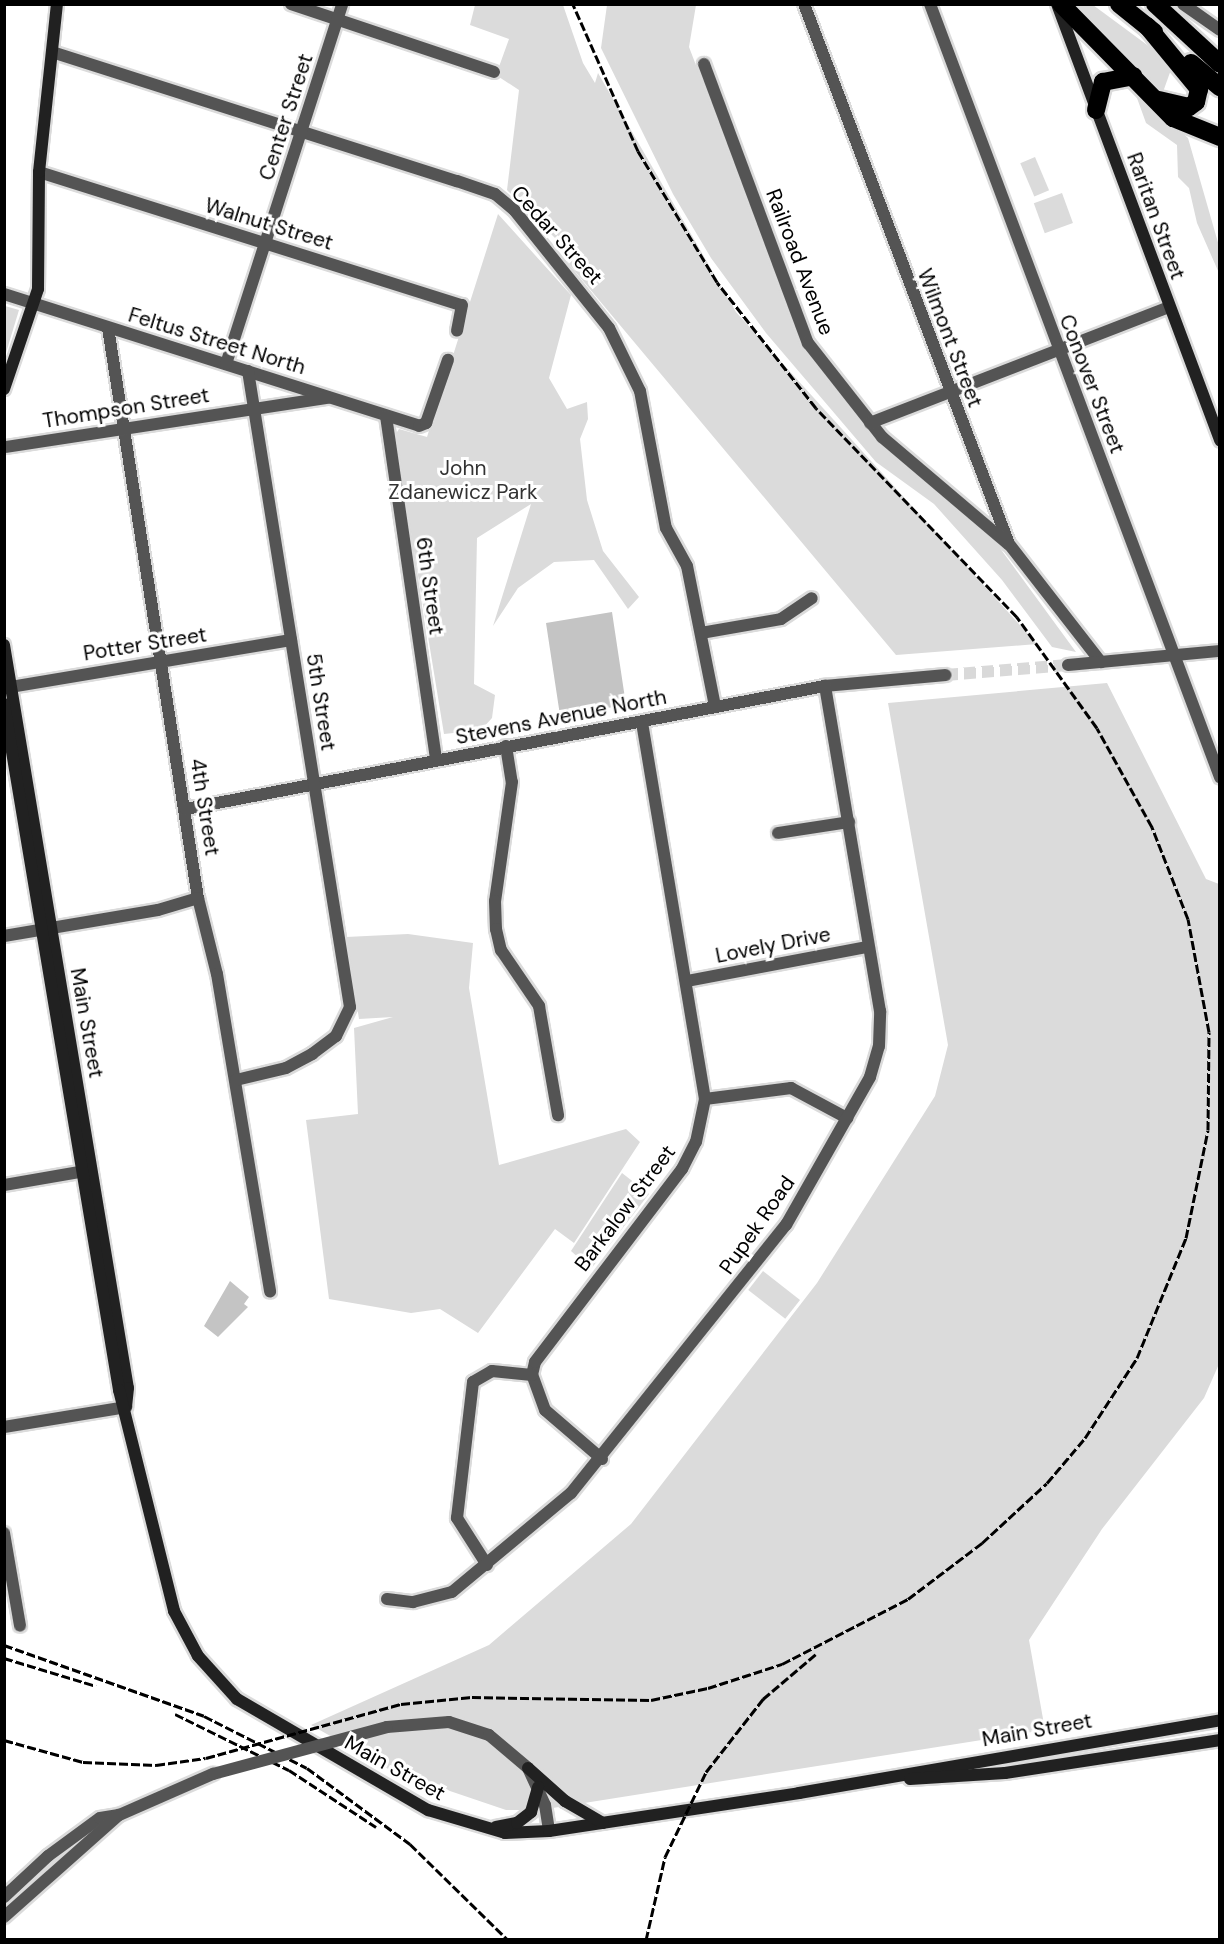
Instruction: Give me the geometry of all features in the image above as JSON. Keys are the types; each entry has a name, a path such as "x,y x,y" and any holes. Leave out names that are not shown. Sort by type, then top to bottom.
{"highway":[{"path":"1059,4 1179,122 1220,137"},
{"path":"1119,4 1220,87"},
{"path":"1143,4 1220,64"},
{"path":"1155,4 1189,38"},
{"path":"1147,26 1192,75 1199,90 1196,102 1189,107 1158,99"},
{"path":"1096,110 1104,82 1133,76"}],"main road":[{"path":"4,388 34,301 39,172 57,4"},
{"name":"Raritan Street","path":"1059,4 1096,110 1220,441"},
{"name":"Main Street","path":"4,645 8,687 86,1171 128,1388 126,1407 162,1576 185,1634 209,1671 252,1710 428,1810 480,1829 549,1831 861,1783 1220,1720"},
{"name":"Main Street","path":"4,705 46,929"},
{"name":"Main Street","path":"861,1783 1005,1773 1220,1740"},
{"path":"528,1768 565,1801 603,1823"},
{"path":"480,1829 523,1820 531,1812 538,1787"}],"street":[{"path":"291,4 494,72"},
{"name":"Center Street","path":"226,364 342,4"},
{"name":"Wilmont Street","path":"804,4 1009,544 1101,662"},
{"name":"Conover Street","path":"930,4 1220,777"},
{"path":"1183,4 1220,30"},
{"name":"Cedar Street","path":"52,52 495,195 568,273 609,328 640,391 666,528 687,566 715,706"},
{"name":"Railroad Avenue","path":"704,64 808,343 870,423 1009,544"},
{"name":"Walnut Street","path":"39,172 462,305 457,331"},
{"name":"Feltus Street North","path":"4,294 34,301 108,328 419,426 426,423 448,360"},
{"path":"870,423 1057,347 1169,307"},
{"name":"4th Street","path":"108,328 186,809 198,898 236,1080 270,1292"},
{"name":"5th Street","path":"236,1080 286,1068 336,1036 350,1007 248,371"},
{"name":"Thompson Street","path":"6,447 332,397"},
{"name":"6th Street","path":"386,416 436,760"},
{"path":"701,633 781,619 812,598"},
{"name":"Potter Street","path":"8,687 291,640"},
{"path":"1068,665 1220,651"},
{"name":"Stevens Avenue North","path":"186,809 506,746 642,724 715,706 825,686 946,675"},
{"name":"Pupek Road","path":"387,1599 413,1602 436,1598 452,1592 572,1493 602,1459 786,1225 870,1077 879,1046 880,1011 867,947 849,822 825,686"},
{"name":"Barkalow Street","path":"532,1375 544,1346 682,1169 696,1142 705,1099 642,724"},
{"path":"506,746 512,782 495,901 496,929 501,950 539,1006 558,1115"},
{"path":"778,834 849,822"},
{"path":"4,936 159,910 198,898"},
{"name":"Lovely Drive","path":"687,981 867,947"},
{"path":"705,1099 791,1088 847,1118"},
{"path":"4,1185 86,1171"},
{"path":"487,1564 457,1518 473,1382 492,1371 532,1375 545,1410 602,1459"},
{"path":"4,1427 126,1407"},
{"path":"4,1533 20,1626"},
{"path":"4,1898 14,1887 100,1818 119,1815 213,1774 387,1727 428,1722 468,1725 507,1747 528,1768 538,1787 549,1831"},
{"path":"4,1917 23,1897 119,1815"},
{"path":"4,1878 23,1897"}],"green space":[{"path":"475,5 563,5 583,63 595,83 598,73 736,312 1037,644 896,655 568,263 561,244 507,190 519,90 496,75 509,39 470,25"},
{"path":"607,5 696,5 689,47 802,341 872,437 994,540 1076,652 1052,647 1002,580 934,504 876,462 766,333 711,258 673,194 601,48"},
{"path":"1069,5 1093,5 1173,64 1163,92"},
{"path":"1133,87 1188,138 1219,246 1219,273 1197,223 1189,188 1178,177 1177,145 1146,123"},
{"path":"1035,157 1049,190 1034,196 1020,163"},
{"path":"1062,193 1073,223 1045,233 1034,203"},
{"name":"John Zdanewicz Park","path":"498,214 571,295 549,378 567,409 587,402 588,419 580,439 587,500 603,551 639,597 628,609 594,560 554,562 518,588 493,626 531,504 477,538 474,684 495,695 492,718 481,730 444,734 395,435 399,429 427,437"},
{"path":"4,307 19,310 5,356"},
{"path":"1107,683 1206,879 1219,884 1219,1364 1204,1398 1102,1529 1029,1640 1045,1730 540,1810 506,1810 444,1789 427,1791 311,1725 489,1645 631,1524 817,1283 935,1096 948,1045 888,703"},
{"path":"408,934 473,943 469,988 499,1165 626,1129 640,1142 574,1243 555,1229 478,1333 440,1309 411,1313 329,1299 306,1120 358,1114 354,1028 393,1017 359,1019 346,937"},
{"path":"622,1173 649,1194 591,1269 571,1251"},
{"path":"763,1271 800,1300 785,1319 748,1290"}],"building":[{"path":"612,612 626,705 607,708 608,714 561,722 546,623"},
{"path":"230,1281 249,1297 244,1304 248,1307 218,1337 204,1326"}],"tunnel":[{"path":"946,675 1068,665"}],"railway":[{"path":"4,1740 83,1762 156,1765 206,1758 401,1704 472,1697 651,1700 708,1688 782,1664 908,1599 982,1543 1047,1483 1085,1438 1137,1358 1186,1238 1208,1130 1209,1032 1188,919 1152,827 1097,728 1017,617 816,408 717,282 638,151 573,4"},
{"path":"4,1645 204,1716 307,1768 410,1844 508,1940"},
{"path":"646,1940 665,1857 706,1772 763,1699 816,1654"},
{"path":"4,1658 96,1686"},
{"path":"175,1714 289,1770 376,1827"}]}
